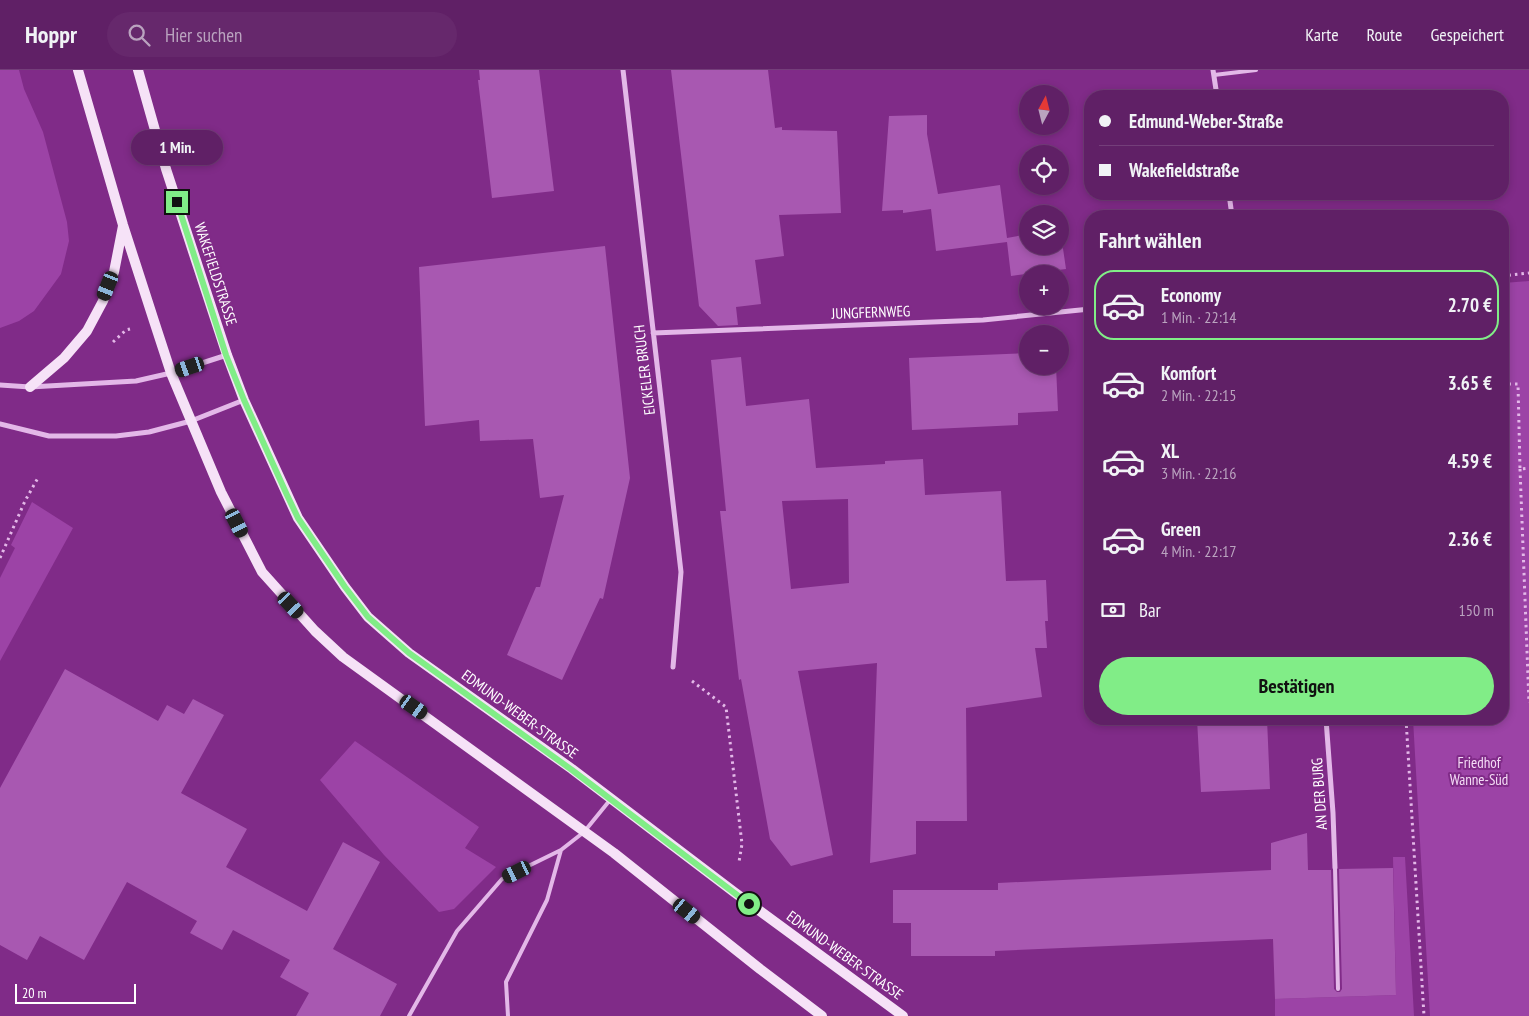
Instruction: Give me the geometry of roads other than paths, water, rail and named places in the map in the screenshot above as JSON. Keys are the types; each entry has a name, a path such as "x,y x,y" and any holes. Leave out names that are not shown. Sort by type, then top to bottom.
{"main road":[{"path":"78,70 123,225 172,373 222,492 262,572 315,631 343,657 614,852 822,1016"},
{"name":"WAKEFIELDSTRASSE","path":"138,70 166,169 226,355 244,400"},
{"path":"30,387 64,358 87,331 114,272 123,225"},
{"name":"EDMUND-WEBER-STRASSE","path":"244,400 298,518 368,617 409,653 611,799 903,1016"}],"street":[{"name":"EICKELER BRUCH","path":"623,70 681,572 673,667"},
{"path":"1214,72 1216,90"},
{"name":"JUNGFERNWEG","path":"653,333 983,320 1084,310"},
{"path":"0,385 30,387 136,381 172,373 226,355"},
{"path":"0,424 49,436 92,437 149,432 191,421 244,400"},
{"name":"AN DER BURG","path":"1326,725 1335,868"}],"lane":[{"path":"1214,72 1256,70"},
{"path":"409,1016 457,931 502,879 561,850 584,832 611,799"},
{"path":"508,1016 506,982 547,900 561,850"},
{"path":"1335,868 1338,989"}],"park label":[{"name":"Friedhof Wanne-Süd","path":"1479,770"}]}
